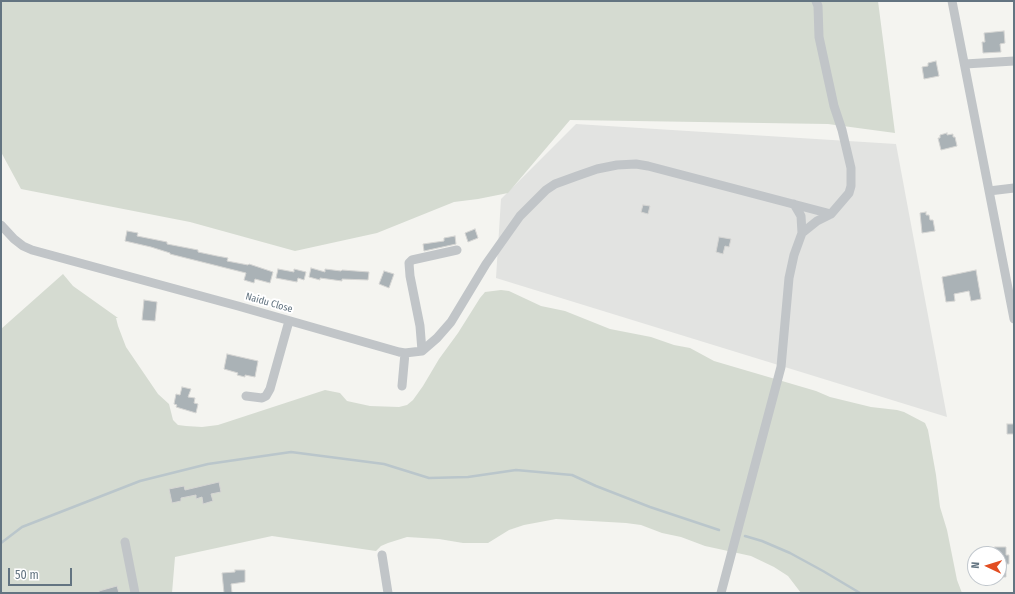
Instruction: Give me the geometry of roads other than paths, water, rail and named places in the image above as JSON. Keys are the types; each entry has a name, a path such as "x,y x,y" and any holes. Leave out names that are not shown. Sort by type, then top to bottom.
{"street":[{"path":"802,233 817,221 831,214 849,192 851,186 852,168 834,106 819,36 818,6 816,1"},
{"path":"952,1 1014,320"},
{"path":"964,64 1014,61"},
{"path":"422,351 451,322 494,253 520,216 546,190 556,184 597,169 636,164 648,166 831,214"},
{"path":"988,191 1014,188"},
{"path":"721,593 781,367 790,278 794,255 802,233 801,216 794,204"},
{"name":"Naidu Close","path":"1,225 23,246 32,250 405,353 422,351"},
{"path":"422,351 420,326 410,276 409,263 412,260 457,250"},
{"path":"246,396 262,398 266,396 270,390 290,320"},
{"path":"402,386 405,353"},
{"path":"125,542 135,593"},
{"path":"382,555 388,593"}],"waterway":[{"path":"1,543 22,527 140,481 208,464 291,452 384,464 429,478 468,477 516,470 572,475 650,507 719,530"},
{"path":"745,536 762,541 790,553 860,593"}]}
